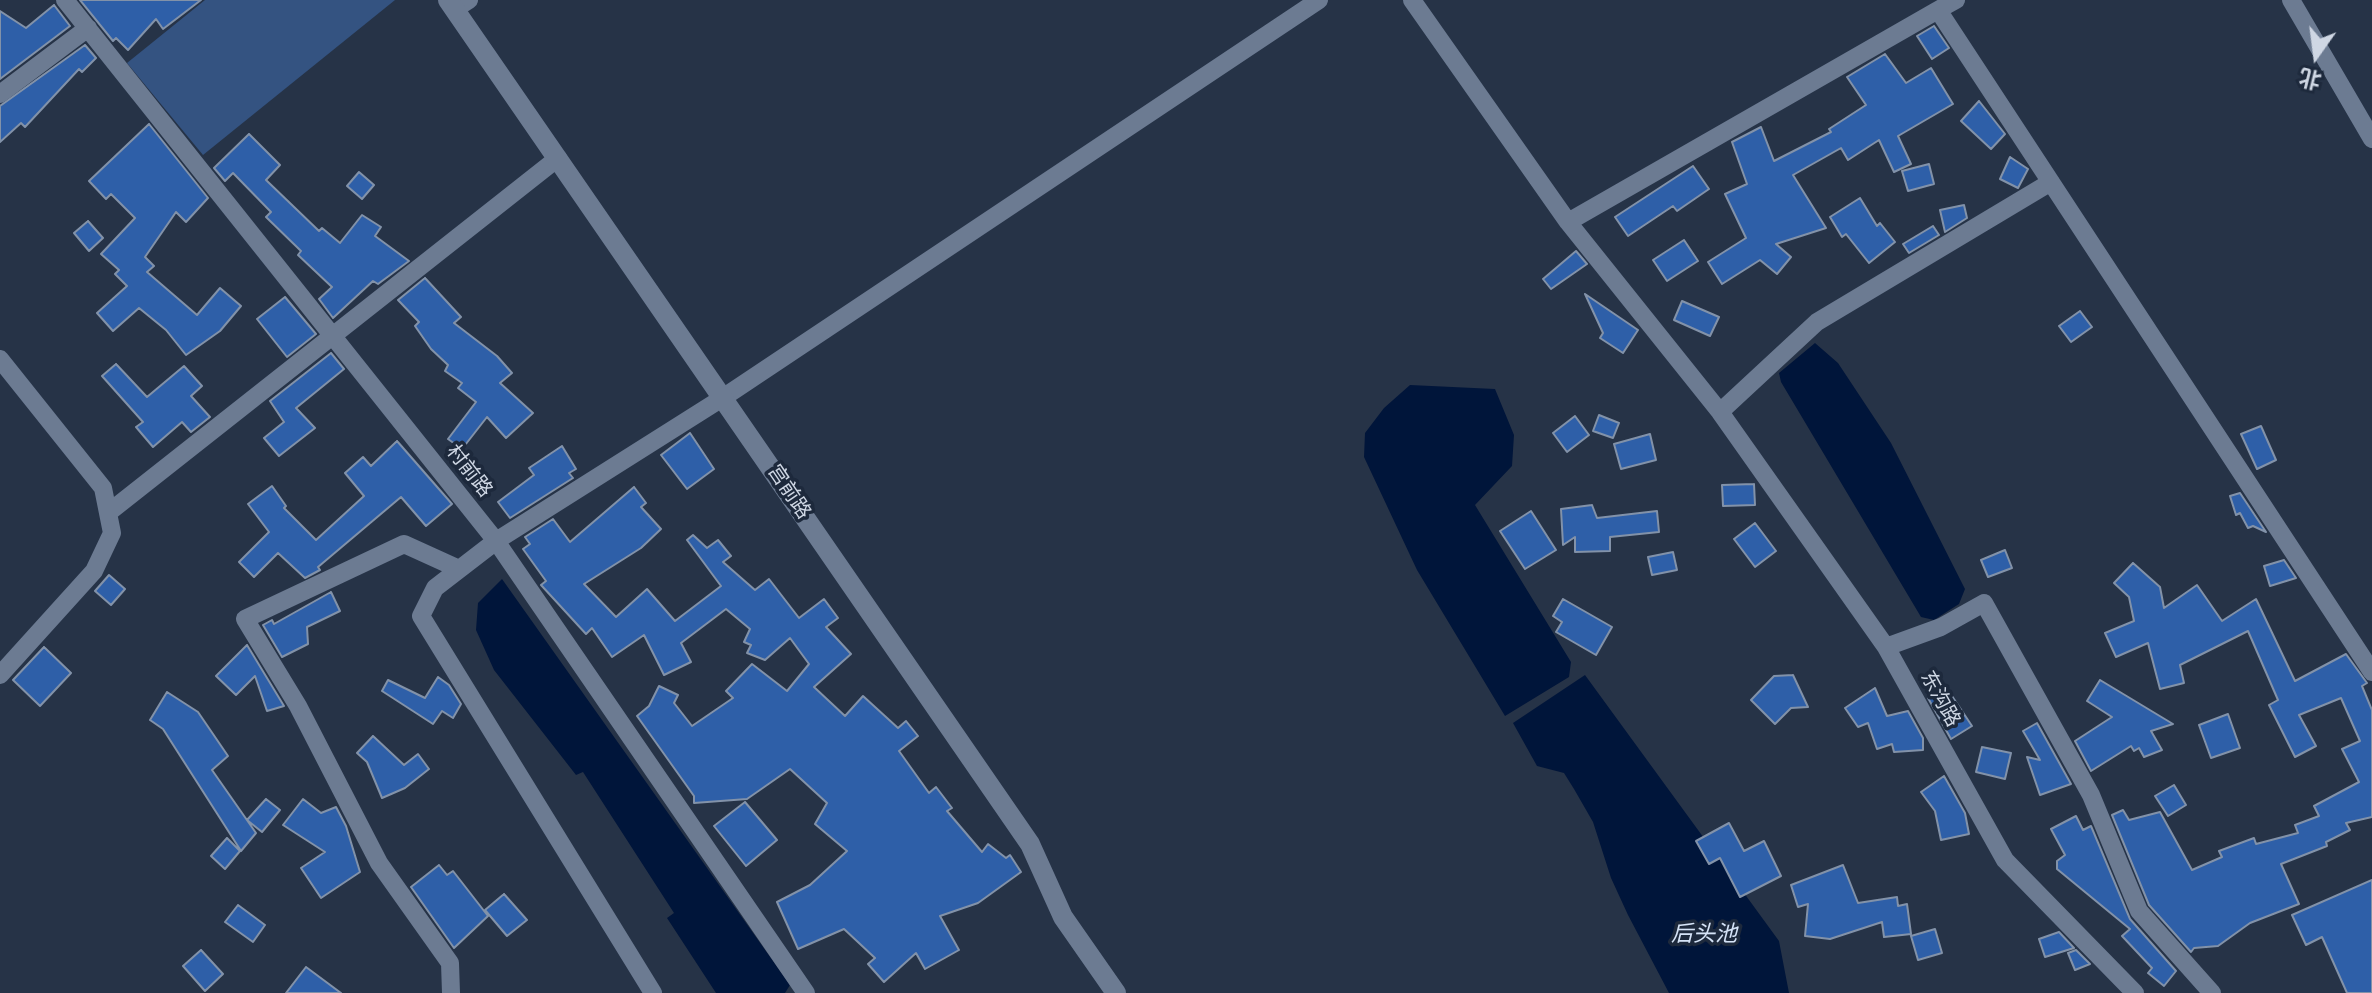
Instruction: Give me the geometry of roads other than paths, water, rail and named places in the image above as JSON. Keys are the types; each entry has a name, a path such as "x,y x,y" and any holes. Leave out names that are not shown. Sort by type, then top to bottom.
{"street":[{"name":"村前路","path":"65,0 496,541 806,993"},
{"path":"653,993 421,616 435,588 496,541 724,397 1319,0"},
{"name":"东沟路","path":"1412,0 1568,222 1720,412 1886,647 2005,860 2135,993"},
{"path":"1568,222 1956,0"},
{"path":"2291,0 2372,139"},
{"name":"宫前路","path":"457,3 558,158 1030,844 1063,917 1116,993"},
{"path":"1938,10 2372,672"},
{"path":"0,94 88,28"},
{"path":"108,513 558,158"},
{"path":"1720,412 1817,322 2051,182"},
{"path":"0,359 103,488 112,533 94,571 0,675"},
{"path":"451,993 450,963 379,863 298,706 245,619 404,544 459,569"},
{"path":"1886,647 1941,627 1984,603 2091,795 2139,911 2212,993"}],"water":[{"path":"1815,343 1838,363 1891,443 1965,589 1959,604 1934,620 1921,617 1781,382 1779,373"},
{"path":"1410,385 1495,389 1514,435 1512,466 1475,505 1571,662 1569,677 1505,716 1417,570 1364,457 1365,433 1384,408"},
{"path":"502,579 790,985 785,993 716,993 667,918 674,913 583,772 576,775 494,670 476,630 478,603"},
{"name":"后头池","path":"1585,675 1779,941 1789,993 1669,993 1628,915 1611,878 1593,822 1574,789 1564,773 1537,766 1513,723"}]}
